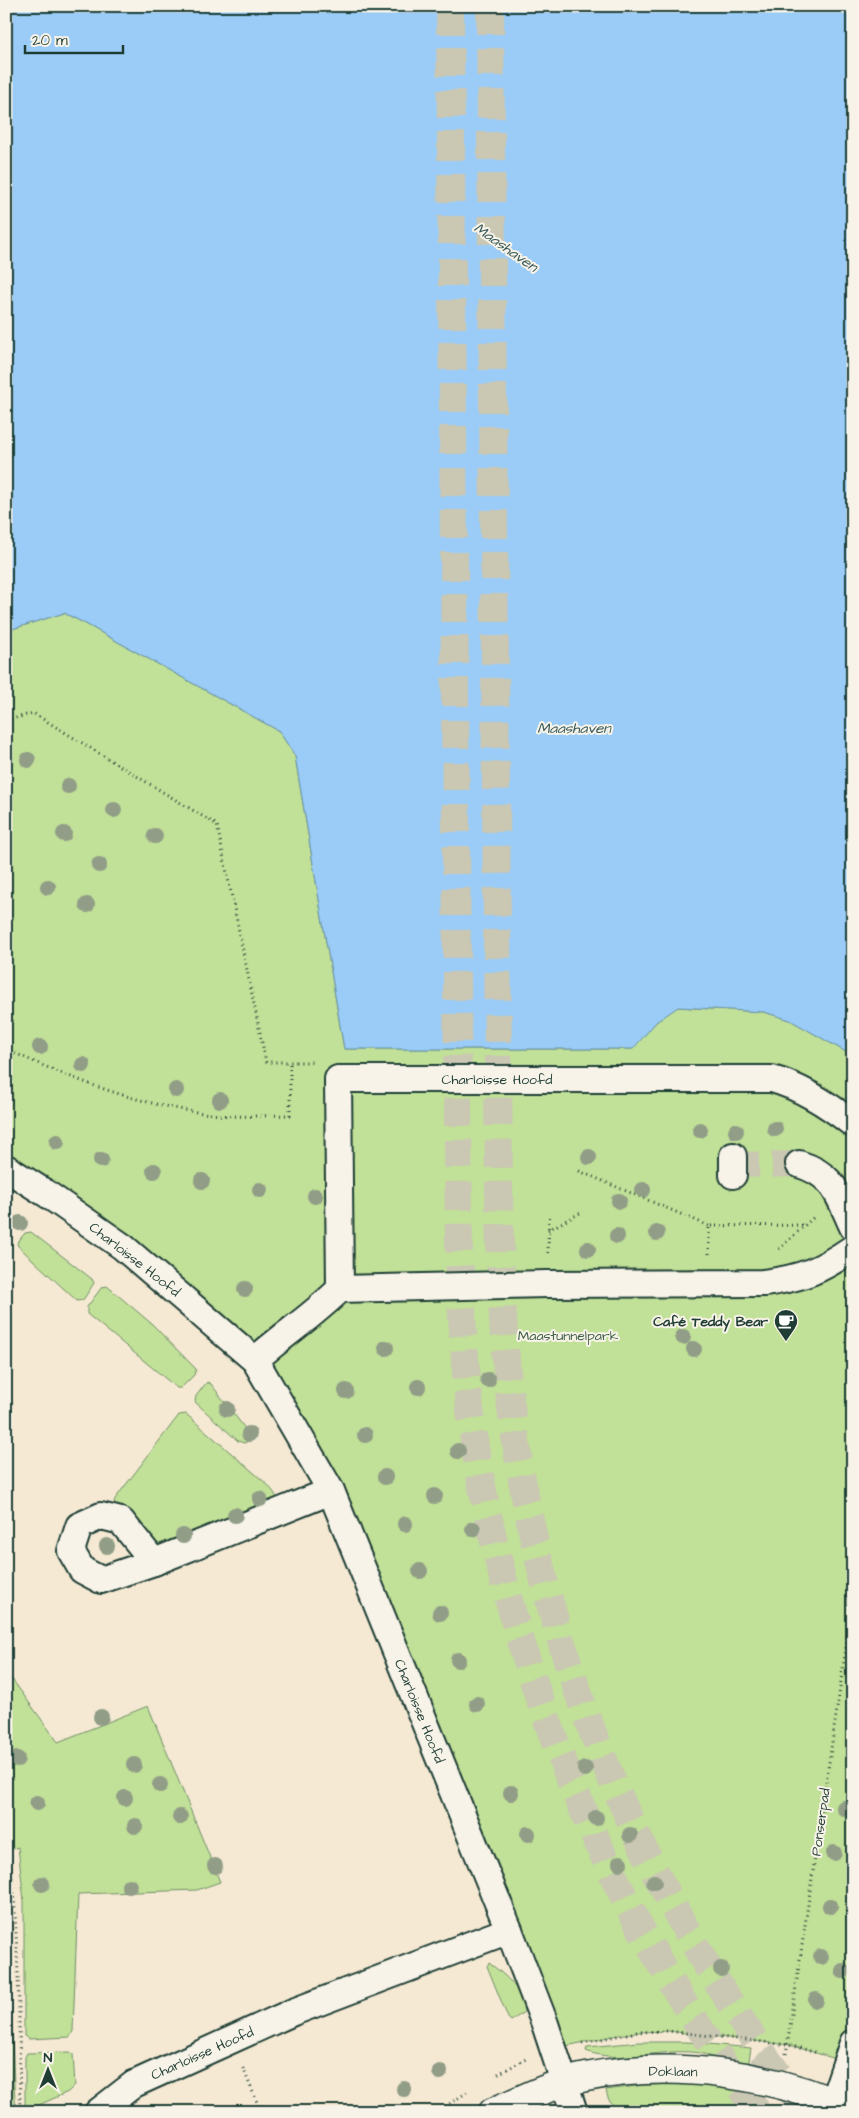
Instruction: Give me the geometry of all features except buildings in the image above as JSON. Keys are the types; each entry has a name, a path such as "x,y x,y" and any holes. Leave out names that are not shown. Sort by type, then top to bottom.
{"main road":[{"name":"Doklaan","path":"493,2112 564,2083 604,2075 676,2069 781,2084 843,2107"}],"street":[{"name":"Charloisse Hoofd","path":"338,1079 772,1079 787,1083 805,1092 853,1124"},
{"path":"338,1079 340,1289"},
{"path":"799,1164 814,1169 825,1176 834,1187 853,1227"},
{"name":"Charloisse Hoofd","path":"6,1168 123,1247 255,1360 331,1491 509,1930 545,2024 574,2112"},
{"path":"255,1360 282,1336 318,1311 340,1289 547,1284 764,1283 789,1280 822,1269 853,1248"},
{"path":"154,1562 331,1491"},
{"name":"Charloisse Hoofd","path":"98,2112 134,2084 293,2012 509,1930"},
{"path":"843,2107 853,2042"}],"path":[{"path":"6,720 33,713 217,825 266,1062 339,1062 338,1079"},
{"path":"6,1049 82,1082 133,1097 193,1111 233,1116 290,1115 290,1062"},
{"path":"579,1171 709,1226 806,1225"},
{"path":"777,1252 821,1209 834,1187"},
{"path":"547,1284 549,1213"},
{"path":"548,1230 580,1213"},
{"path":"709,1226 710,1283"},
{"name":"Ponserpad","path":"788,2045 853,1600"},
{"path":"6,1843 14,1901 18,1965 20,2112"},
{"path":"232,2040 261,2112"}],"green space":[{"name":"Maastunnelpark","path":"64,613 279,731 295,756 344,1049 632,1049 656,1022 677,1007 764,1012 790,1020 853,1056 853,2053 846,2062 789,2045 668,2031 637,2032 552,2049 331,1491 255,1360 6,1168 6,631"},
{"path":"31,1232 92,1279 94,1283 83,1300 77,1301 18,1246 17,1243 25,1233"},
{"path":"107,1286 152,1324 196,1369 194,1375 181,1388 177,1388 87,1314 87,1307 102,1287"},
{"path":"207,1382 211,1384 253,1439 244,1443 238,1441 195,1402 196,1396"},
{"path":"186,1414 268,1485 273,1491 277,1502 274,1509 158,1546 113,1507 115,1499 179,1415"},
{"path":"6,1671 58,1742 148,1706 220,1882 197,1890 78,1894 73,2031 70,2037 29,2039 24,2036 24,1901 18,1847 6,1852"},
{"path":"6,1883 14,2085 16,2112 6,2112"},
{"path":"489,1963 507,1978 521,1997 524,2012 511,2021 508,2018 487,1966"},
{"path":"640,2042 687,2042 751,2048 748,2067 729,2064 700,2053 671,2052 613,2056 599,2055 586,2051 587,2047"},
{"path":"70,2052 73,2054 75,2085 68,2092 28,2110 25,2107 25,2057 27,2053"},
{"path":"699,2084 744,2089 741,2110 701,2107 625,2112 617,2109 612,2104 606,2090 644,2085"},
{"path":"793,2101 824,2112 790,2112 788,2107"}],"water":[{"name":"Maashaven","path":"6,6 853,6 853,1056 790,1020 764,1012 678,1007 656,1022 633,1049 344,1049 295,756 279,731 64,613 6,631"}],"tunnel":[{"path":"450,6 459,1251 469,1402 477,1462 502,1576 526,1658 554,1738 586,1817 622,1894 663,1969 708,2041 758,2112"},
{"path":"490,6 499,1224 505,1353 512,1417 529,1518 545,1586 565,1652 613,1783 642,1847 674,1909 709,1969 743,2024 808,2112"},
{"path":"733,1165 799,1164"}],"place":[{"name":"Café Teddy Bear","path":"786,1342"}]}
